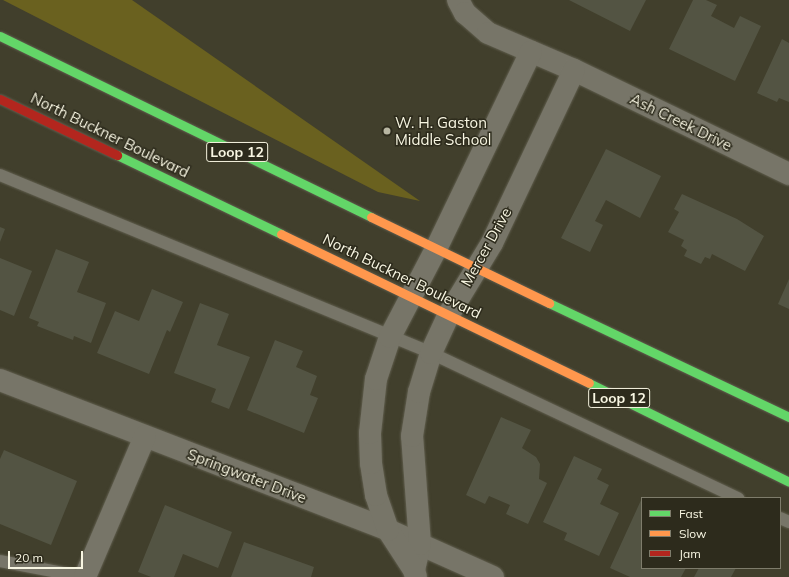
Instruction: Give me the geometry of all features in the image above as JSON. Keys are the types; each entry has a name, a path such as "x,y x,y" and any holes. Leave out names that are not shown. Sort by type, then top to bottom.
{"main road":[{"name":"Loop 12","path":"0,36 475,268 789,417"},
{"name":"North Buckner Boulevard","path":"0,99 410,295 789,482"}],"street":[{"path":"458,0 465,13 488,33 574,70"},
{"name":"Mercer Drive","path":"415,574 388,530 376,495 371,463 370,433 376,379 390,337 410,295 436,248 531,52"},
{"name":"Mercer Drive","path":"415,574 420,544 412,436 419,392 431,354 449,314 475,268 492,243 574,70"},
{"name":"Ash Creek Drive","path":"574,70 789,174"},
{"name":"Springwater Drive","path":"0,380 388,530 493,577"},
{"path":"84,577 145,436"}],"lane":[{"path":"0,175 431,354 736,497"},
{"path":"0,561 84,577"}],"shaded area":[{"path":"3,0 132,0 420,201 378,192"}],"building":[{"path":"569,0 646,0 630,31"},
{"path":"693,0 706,0 717,5 711,16 734,28 740,16 761,26 735,81 669,49"},
{"path":"782,39 789,43 789,102 779,98 777,102 757,93"},
{"path":"606,149 661,176 640,218 606,200 595,221 603,225 590,252 561,238"},
{"path":"682,194 737,219 764,236 745,271 712,254 710,259 705,257 701,264 684,256 687,250 681,246 684,240 668,232 679,212 674,209"},
{"path":"0,227 5,229 0,242"},
{"path":"56,249 89,262 77,292 106,303 91,343 74,336 73,340 37,326 39,322 29,318"},
{"path":"0,258 32,271 14,316 0,310"},
{"path":"789,279 789,309 778,304"},
{"path":"152,289 183,302 170,332 167,330 149,374 97,353 115,311 139,321"},
{"path":"200,303 229,314 217,345 250,357 229,409 211,402 216,389 174,373"},
{"path":"275,340 303,351 296,367 317,376 310,395 318,398 304,433 247,410"},
{"path":"501,417 531,430 522,448 536,457 540,464 539,479 547,483 528,524 506,514 510,505 489,496 485,504 466,495"},
{"path":"4,450 77,481 51,545 0,524 0,459"},
{"path":"574,456 602,469 597,479 609,485 600,504 619,513 599,556 564,540 567,533 543,522"},
{"path":"641,500 641,569 685,569 681,577 630,577 610,568"},
{"path":"165,505 232,532 218,568 183,554 174,577 151,577 138,572"},
{"path":"244,542 314,567 311,577 231,577"},
{"path":"698,569 735,569 731,577 694,577"}],"traffic: fast":[{"path":"0,36 371,217"},
{"path":"117,155 281,234"},
{"path":"549,303 789,417"},
{"path":"589,383 789,482"}],"traffic: slow":[{"path":"371,217 549,303"},
{"path":"281,234 589,383"}],"traffic: jam":[{"path":"0,99 117,155"}],"place":[{"name":"W. H. Gaston Middle School","path":"387,131"}]}
